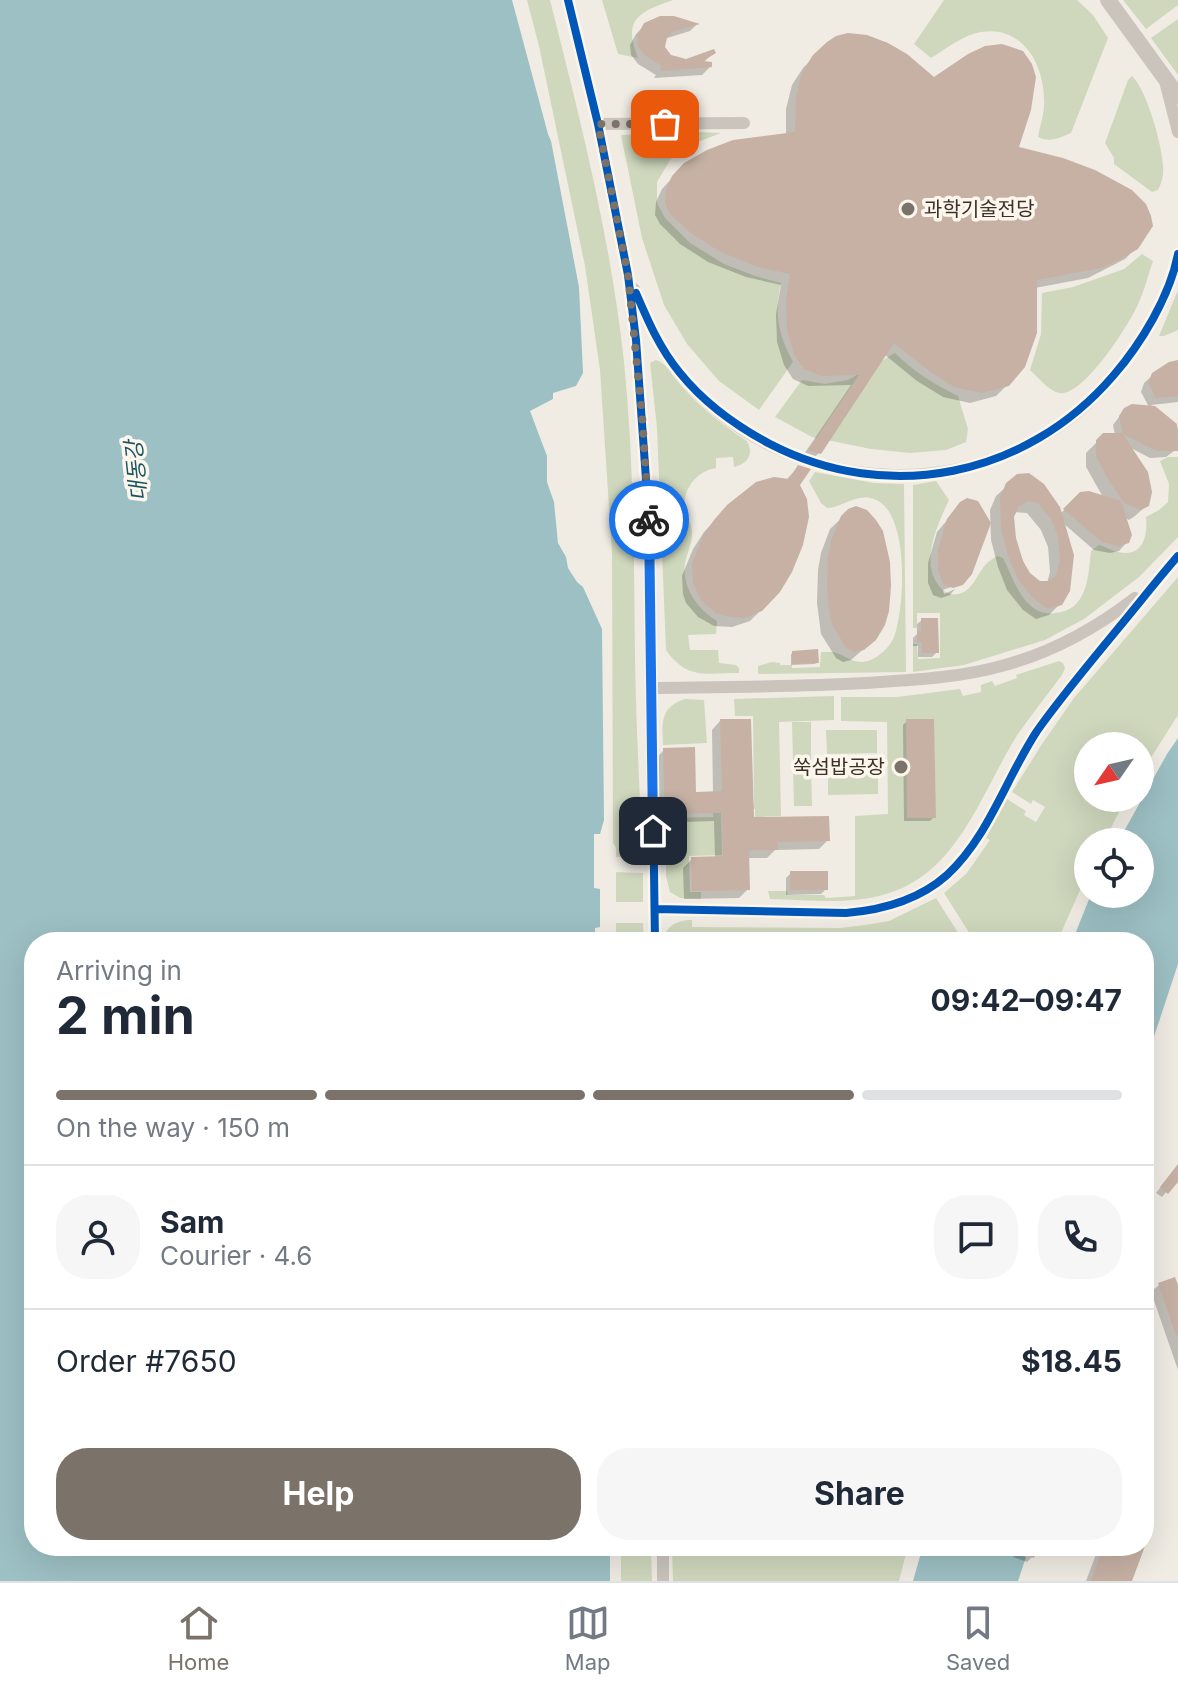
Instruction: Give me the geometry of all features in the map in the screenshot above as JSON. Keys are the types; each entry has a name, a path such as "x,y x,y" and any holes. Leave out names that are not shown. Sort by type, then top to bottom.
{"street":[{"path":"568,0 598,124 628,275 642,415 649,521 655,932"},
{"path":"1108,0 1178,96"},
{"path":"1164,76 1178,132"},
{"path":"598,124 744,123"},
{"path":"628,275 670,360 696,391 728,420 797,458 868,474 900,476 936,474 985,463 1046,434 1076,412 1100,391 1141,341 1162,301 1178,254"},
{"path":"655,909 846,913 904,901 933,886 964,856 1036,734 1073,683 1178,556"},
{"path":"651,688 831,685 911,680 993,668 1026,659 1083,634 1109,619 1150,587"},
{"path":"663,1556 663,1581"}],"green space":[{"path":"527,0 550,0 593,180 618,316 632,473 642,857 616,857 613,843 612,553 600,370 585,266"},
{"path":"602,0 673,0 651,8 637,18 632,34 638,58 618,54"},
{"path":"944,0 1077,0 1093,15 1108,38 1071,133 1051,140 1038,137 1044,105 1043,86 1035,61 1019,41 995,31 981,32 961,39 931,58 914,44"},
{"path":"1123,0 1178,0 1178,5 1146,29"},
{"path":"1178,19 1178,75 1151,38"},
{"path":"1132,76 1148,105 1162,157 1162,181 1158,190 1152,192 1114,164 1105,143"},
{"path":"721,133 690,145 670,160 657,182 657,203 665,218 690,243 724,264 781,283 779,324 793,362 759,410 719,381 687,344 664,305 642,238 621,135"},
{"path":"1142,254 1153,261 1139,302 1116,341 1080,384 1069,391 1059,393 1051,390 1030,370 1041,334 1042,293 1073,287 1124,269"},
{"path":"1178,290 1178,330 1159,336"},
{"path":"895,353 925,377 958,396 968,429 966,442 946,450 910,453 871,449 812,437 775,417 802,380 825,384 848,380"},
{"path":"656,360 699,404 747,441 749,446 748,458 739,466 734,467 733,457 716,458 716,468 692,482 685,502 692,533 685,563 686,581 697,604 717,621 716,634 688,635 690,650 718,650 719,663 736,665 739,673 698,673 681,666 666,650 657,428 650,363"},
{"path":"1178,457 1178,537 1139,577 1084,619 1045,640 964,665 913,672 913,644 917,644 918,659 940,658 940,613 917,613 917,628 913,628 913,485 936,481 949,500 936,530 931,553 932,574 943,590 963,593 986,564 997,556 1003,558 1026,601 1039,611 1054,613 1065,611 1080,599 1087,582 1091,551 1099,545 1126,553 1133,552 1142,544 1146,517 1168,502 1169,484 1160,461"},
{"path":"815,472 874,483 904,484 906,672 758,674 758,666 772,662 792,665 792,668 820,667 821,652 833,652 858,662 868,661 890,645 898,623 902,562 894,522 886,507 874,499 860,498 827,508 809,481"},
{"path":"1178,577 1178,715 1154,753 1154,732 1074,732 1074,812 1119,812 1111,828 1074,828 1074,904 1061,932 969,932 944,893 966,874 990,840 986,838 1007,799 1026,811 1024,815 1036,822 1045,807 1033,800 1031,804 1012,792 1074,698"},
{"path":"1059,661 1065,668 1062,675 1018,734 966,828 932,868 911,883 886,894 858,900 770,899 768,891 787,891 788,895 824,895 826,898 855,896 855,816 888,814 887,722 841,721 841,697 897,697 960,689 963,696 981,692 981,685 992,681 995,686 1017,678 1016,675"},
{"path":"834,696 834,720 779,722 781,816 755,817 755,809 721,809 722,855 689,856 690,892 701,892 701,899 680,898 670,892 666,876 666,818 713,817 714,804 754,803 753,716 735,716 734,699"},
{"path":"685,699 704,700 707,743 663,745 664,717 671,706"},
{"path":"792,722 811,722 811,760 793,760"},
{"path":"826,730 877,730 877,753 827,754"},
{"path":"793,769 811,769 812,806 794,806"},
{"path":"828,771 878,771 878,794 828,795"},
{"path":"616,872 643,873 643,902 616,902"},
{"path":"936,898 958,932 666,932 677,923 687,920 692,920 692,927 840,928 889,921"},
{"path":"616,923 643,923 643,932 616,932"},
{"path":"621,1556 651,1556 652,1581 621,1581"},
{"path":"672,1556 905,1556 899,1581 673,1581"}],"water":[{"name":"대동강","path":"0,0 512,0 551,141 579,287 583,373 576,386 553,393 553,399 530,411 547,456 547,482 554,502 558,543 568,568 583,587 602,629 604,820 600,834 594,834 594,888 600,889 600,927 595,928 595,932 24,932 24,1556 610,1556 610,1581 0,1581"},
{"path":"1178,738 1178,964 1154,1037 1154,932 1076,932 1085,908 1154,908 1154,828 1126,828 1135,812 1154,812 1154,777"},
{"path":"920,1556 1026,1557 1018,1581 913,1581"}],"building":[{"path":"660,16 674,16 700,24 672,32 665,47 671,55 686,59 714,49 716,53 703,61 712,62 712,67 661,71 660,67 663,67 646,56 638,46 637,36 644,23"},
{"name":"과학기술전당","path":"848,33 867,35 888,43 907,54 934,77 985,46 1002,44 1023,51 1036,77 1031,110 1019,147 1095,170 1132,190 1146,204 1153,226 1138,249 1117,261 1101,268 1037,280 1037,333 1025,367 1009,386 982,393 954,387 894,343 821,454 808,450 859,375 820,376 803,368 794,354 787,330 786,301 790,274 758,267 719,251 691,233 670,214 665,203 666,189 672,176 684,163 707,150 733,140 795,132 796,97 802,73 813,55 827,42"},
{"path":"1178,360 1178,396 1156,398 1148,383 1152,373"},
{"path":"1132,404 1155,406 1177,424 1178,451 1157,451 1123,434 1119,416 1124,408"},
{"path":"1103,433 1122,433 1148,472 1152,492 1149,506 1141,510 1124,503 1107,477 1096,456 1096,440"},
{"path":"798,465 811,469 800,485 807,499 809,517 803,545 792,572 780,592 762,611 744,618 716,613 701,600 693,583 692,564 703,536 727,505 756,482 774,477 789,479"},
{"path":"1029,473 1044,484 1060,507 1074,555 1070,591 1062,605 1048,609 1034,599 1018,579 1001,528 1000,498 1006,483 1017,474","holes":["1028,501 1038,503 1051,519 1058,536 1060,560 1056,576 1048,581 1040,581 1030,573 1016,538 1014,517 1019,506"]},
{"path":"1089,491 1121,501 1132,535 1129,543 1119,546 1102,542 1063,509 1080,492"},
{"path":"967,498 978,501 991,523 972,574 963,585 953,588 944,585 938,571 938,550 947,519"},
{"path":"856,506 867,510 883,531 890,562 891,586 885,625 876,640 864,650 855,652 846,648 831,622 827,591 831,541 841,516"},
{"path":"921,618 938,618 939,653 922,653 922,642 917,642"},
{"path":"818,649 819,663 792,664 792,651"},
{"path":"720,719 751,719 754,817 829,816 830,841 778,842 778,850 749,850 750,890 692,891 691,857 723,856 722,813 665,814 663,748 695,747 696,792 722,791"},
{"path":"906,719 934,719 936,818 907,818"},
{"path":"790,871 828,871 828,890 790,890"},
{"path":"1178,1164 1178,1182 1168,1194 1160,1187"},
{"path":"1175,1277 1178,1285 1178,1335 1158,1283"},
{"path":"1100,1556 1141,1556 1132,1581 1091,1581"}],"cycle path":[{"path":"568,0 598,124 628,275 636,340 649,521 655,932"},
{"path":"636,293 673,364 700,395 733,422 770,444 815,463 861,473 907,476 953,471 997,458 1039,438 1078,410 1113,376 1144,334 1161,303 1178,254"},
{"path":"655,909 846,913 900,902 936,884 962,860 986,825 1046,718 1178,556"}],"way so far":[{"path":"649,520 636,340 628,275 598,124 665,124"}],"place":[{"name":"과학기술전당","path":"908,209"},
{"name":"쑥섬밥공장","path":"901,767"}],"route":[{"path":"649,520 653,831"}]}
